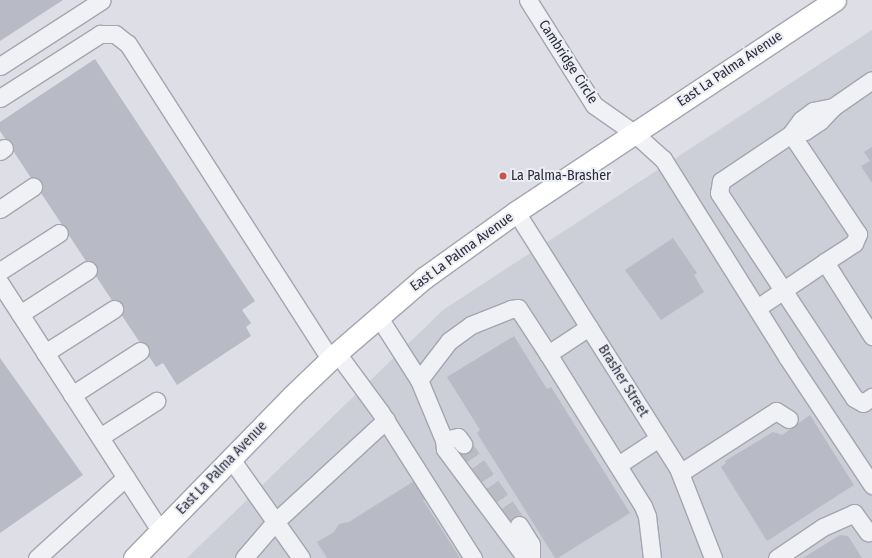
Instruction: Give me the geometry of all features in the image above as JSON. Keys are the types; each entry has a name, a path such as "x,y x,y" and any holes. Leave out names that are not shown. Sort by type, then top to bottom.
{"main road":[{"name":"East La Palma Avenue","path":"134,558 334,356 378,316 462,249 835,0"}],"street":[{"path":"0,66 102,0"},
{"name":"Cambridge Circle","path":"528,0 594,105 634,133 663,159 757,308 872,485"},
{"path":"0,98 100,34 115,34 128,44 334,356 386,420 473,558"},
{"path":"872,80 833,107 813,112 801,120 791,134 721,181 719,193 854,398 864,403 872,397"},
{"path":"757,308 854,243 858,234 791,134"},
{"path":"0,209 33,187"},
{"name":"Brasher Street","path":"516,212 680,473 713,558"},
{"path":"0,271 59,233"},
{"path":"825,262 872,336"},
{"path":"20,314 88,270"},
{"path":"0,283 161,532"},
{"path":"419,380 449,341 471,325 511,309 518,308 618,465 647,516 652,558"},
{"path":"45,353 114,310"},
{"path":"378,316 419,380 444,440 445,449 526,558"},
{"path":"548,354 589,327"},
{"path":"72,395 140,351"},
{"path":"100,437 156,401"},
{"path":"680,473 776,411 789,419"},
{"path":"244,558 275,522 386,420"},
{"path":"444,440 458,437 463,444"},
{"path":"618,465 659,438"},
{"path":"231,459 301,558"},
{"path":"37,558 126,477"},
{"path":"777,558 823,527 854,513 868,532"},
{"path":"519,525 531,544 531,558"}],"shaded area":[{"path":"872,30 872,558 187,558 443,310"}],"building":[{"path":"0,0 63,0 0,41"},
{"path":"95,59 255,301 242,310 251,323 246,327 251,336 177,385 163,363 156,367 0,131 0,122"},
{"path":"872,147 872,183 861,166 870,161 864,152"},
{"path":"673,238 697,273 694,275 704,292 661,320 625,270"},
{"path":"514,336 547,389 551,387 630,513 558,558 555,558 477,433 480,430 447,377"},
{"path":"0,358 83,475 0,533"},
{"path":"810,415 854,485 767,541 721,467 726,463 725,461 773,432 782,435"},
{"path":"414,481 425,499 423,500 460,558 327,558 317,542 334,532 339,524 349,522"},
{"path":"840,535 848,536 862,558 803,558"}],"tunnel":[{"path":"463,444 519,525"}],"place":[{"name":"La Palma-Brasher","path":"503,176"}]}
